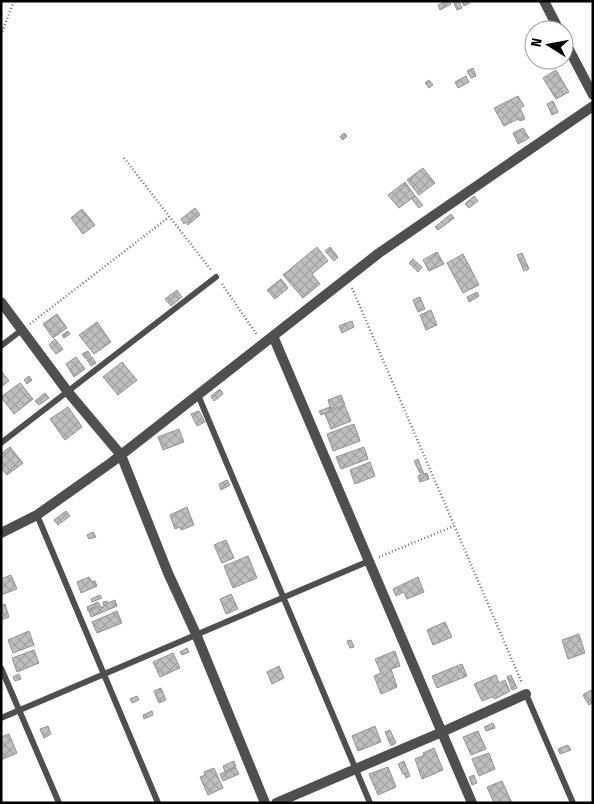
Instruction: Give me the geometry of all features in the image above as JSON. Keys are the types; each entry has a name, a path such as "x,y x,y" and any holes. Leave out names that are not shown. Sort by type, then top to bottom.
{"street":[{"path":"544,1 554,20"},
{"path":"574,59 593,95"},
{"path":"1,533 37,515 121,455 379,253 593,106"},
{"path":"1,302 23,329 68,392 121,455 168,573 196,634 265,803"},
{"path":"273,336 472,803"},
{"path":"276,803 526,694"}],"lane":[{"path":"1,444 216,277"},
{"path":"1,346 23,329"},
{"path":"198,395 370,803"},
{"path":"37,515 158,803"},
{"path":"1,718 369,561"},
{"path":"1,668 59,803"},
{"path":"526,694 573,803"}],"path":[{"path":"1,35 14,1"},
{"path":"23,329 169,217 124,158"},
{"path":"348,278 526,694"},
{"path":"369,561 411,542 454,526"}],"building":[{"path":"449,1 451,4 440,10 438,5"},
{"path":"453,1 459,1 462,8 457,10"},
{"path":"461,1 469,1 470,3 464,6"},
{"path":"473,68 476,76 471,78 467,71"},
{"path":"556,70 569,92 556,99 543,78"},
{"path":"466,76 469,82 458,88 455,82"},
{"path":"429,80 433,85 429,88 425,83"},
{"path":"518,96 524,106 520,108 525,119 520,121 518,119 504,126 494,108"},
{"path":"553,101 558,112 552,115 547,104"},
{"path":"523,128 529,138 518,144 513,133"},
{"path":"344,133 347,136 343,140 340,137"},
{"path":"423,168 435,183 419,195 407,180"},
{"path":"405,182 415,196 399,208 388,195"},
{"path":"415,196 423,205 419,208 412,199"},
{"path":"474,196 478,201 469,208 465,204"},
{"path":"195,208 200,215 188,225 186,222 184,224 181,219"},
{"path":"82,209 95,225 83,234 71,218"},
{"path":"451,214 454,218 438,230 435,227"},
{"path":"317,247 328,261 312,274 320,284 303,298 283,275"},
{"path":"330,247 338,257 334,261 325,251"},
{"path":"437,252 444,264 429,271 423,260"},
{"path":"522,253 529,269 524,271 517,255"},
{"path":"463,254 479,285 463,293 447,263"},
{"path":"413,259 422,267 418,272 409,263"},
{"path":"281,279 288,288 275,299 267,290"},
{"path":"177,290 182,297 171,306 165,299"},
{"path":"477,292 479,296 469,302 467,297"},
{"path":"420,297 425,309 418,312 413,300"},
{"path":"431,310 437,325 426,330 420,315"},
{"path":"57,314 67,328 53,338 43,324"},
{"path":"352,321 354,327 342,333 339,326"},
{"path":"97,322 111,342 94,354 79,335"},
{"path":"68,331 70,334 64,338 62,335"},
{"path":"55,339 63,349 56,354 49,345"},
{"path":"88,351 91,356 86,359 82,354"},
{"path":"76,357 85,369 74,377 66,364"},
{"path":"92,357 96,363 91,366 87,360"},
{"path":"122,362 137,380 118,395 103,377"},
{"path":"1,371 9,381 1,387"},
{"path":"29,376 32,380 27,384 24,380"},
{"path":"20,383 33,399 14,414 1,397"},
{"path":"220,389 223,394 214,401 211,396"},
{"path":"45,393 49,398 39,405 35,401"},
{"path":"341,395 345,405 331,410 328,400"},
{"path":"345,406 351,421 331,429 325,414"},
{"path":"68,407 82,427 65,440 50,419"},
{"path":"330,407 331,411 321,415 319,411"},
{"path":"199,411 205,422 197,426 191,414"},
{"path":"354,424 360,441 333,451 327,434"},
{"path":"179,429 184,442 163,450 158,437"},
{"path":"10,447 23,463 7,475 1,468 1,454"},
{"path":"364,447 368,459 341,469 336,457"},
{"path":"418,459 424,474 427,473 429,479 420,482 418,476 421,475 414,461"},
{"path":"370,462 375,476 355,484 350,470"},
{"path":"227,480 230,485 221,490 219,484"},
{"path":"187,507 194,525 181,530 180,527 175,529 170,515"},
{"path":"66,511 70,516 58,525 54,520"},
{"path":"93,532 96,537 89,539 87,535"},
{"path":"226,540 234,558 222,563 214,545"},
{"path":"248,556 257,578 233,588 224,566"},
{"path":"11,575 17,589 1,595 1,579"},
{"path":"89,577 92,582 95,581 97,586 81,593 77,582"},
{"path":"418,577 424,592 407,599 404,592 396,596 393,589"},
{"path":"231,594 238,609 226,614 220,599"},
{"path":"100,595 102,598 92,602 91,599"},
{"path":"115,600 117,606 91,617 89,611 101,606 101,608 104,606 103,602 107,601 108,603"},
{"path":"98,602 100,605 88,611 87,607"},
{"path":"5,604 9,617 1,620 1,605"},
{"path":"117,611 122,623 97,633 92,622"},
{"path":"445,622 452,637 433,645 427,630"},
{"path":"29,631 34,645 13,653 8,640"},
{"path":"579,634 585,653 568,659 562,640"},
{"path":"351,640 354,647 350,648 347,641"},
{"path":"187,648 189,652 182,655 180,652"},
{"path":"34,650 39,663 17,672 12,658"},
{"path":"395,651 400,666 391,669 397,687 381,694 374,676 381,673 375,659"},
{"path":"173,653 180,668 160,677 153,662"},
{"path":"462,664 467,676 437,688 432,676"},
{"path":"279,666 284,678 272,684 267,672"},
{"path":"19,674 21,679 15,681 13,677"},
{"path":"496,675 499,683 505,680 510,691 495,699 492,697 482,701 474,684"},
{"path":"511,675 517,688 512,690 507,677"},
{"path":"161,688 166,700 159,703 154,691"},
{"path":"591,690 593,692 593,702 589,705 583,695"},
{"path":"137,696 139,700 132,703 130,699"},
{"path":"152,711 153,715 144,719 143,715"},
{"path":"493,723 495,728 486,731 484,727"},
{"path":"48,726 51,734 44,738 40,729"},
{"path":"375,726 381,742 358,751 352,736"},
{"path":"390,730 396,743 391,746 385,732"},
{"path":"478,731 486,749 471,755 463,737"},
{"path":"9,734 17,753 1,760 1,737"},
{"path":"568,745 571,750 560,754 558,749"},
{"path":"434,748 443,770 422,779 415,759"},
{"path":"489,753 495,769 479,776 472,759"},
{"path":"234,761 236,767 225,772 223,766"},
{"path":"404,761 410,776 406,778 398,764"},
{"path":"388,767 396,787 378,795 369,774"},
{"path":"214,768 223,788 208,795 200,777 205,775 204,772"},
{"path":"236,768 239,774 223,781 220,774"},
{"path":"474,775 477,783 472,785 469,777"},
{"path":"502,781 512,803 494,803 487,787"}]}
